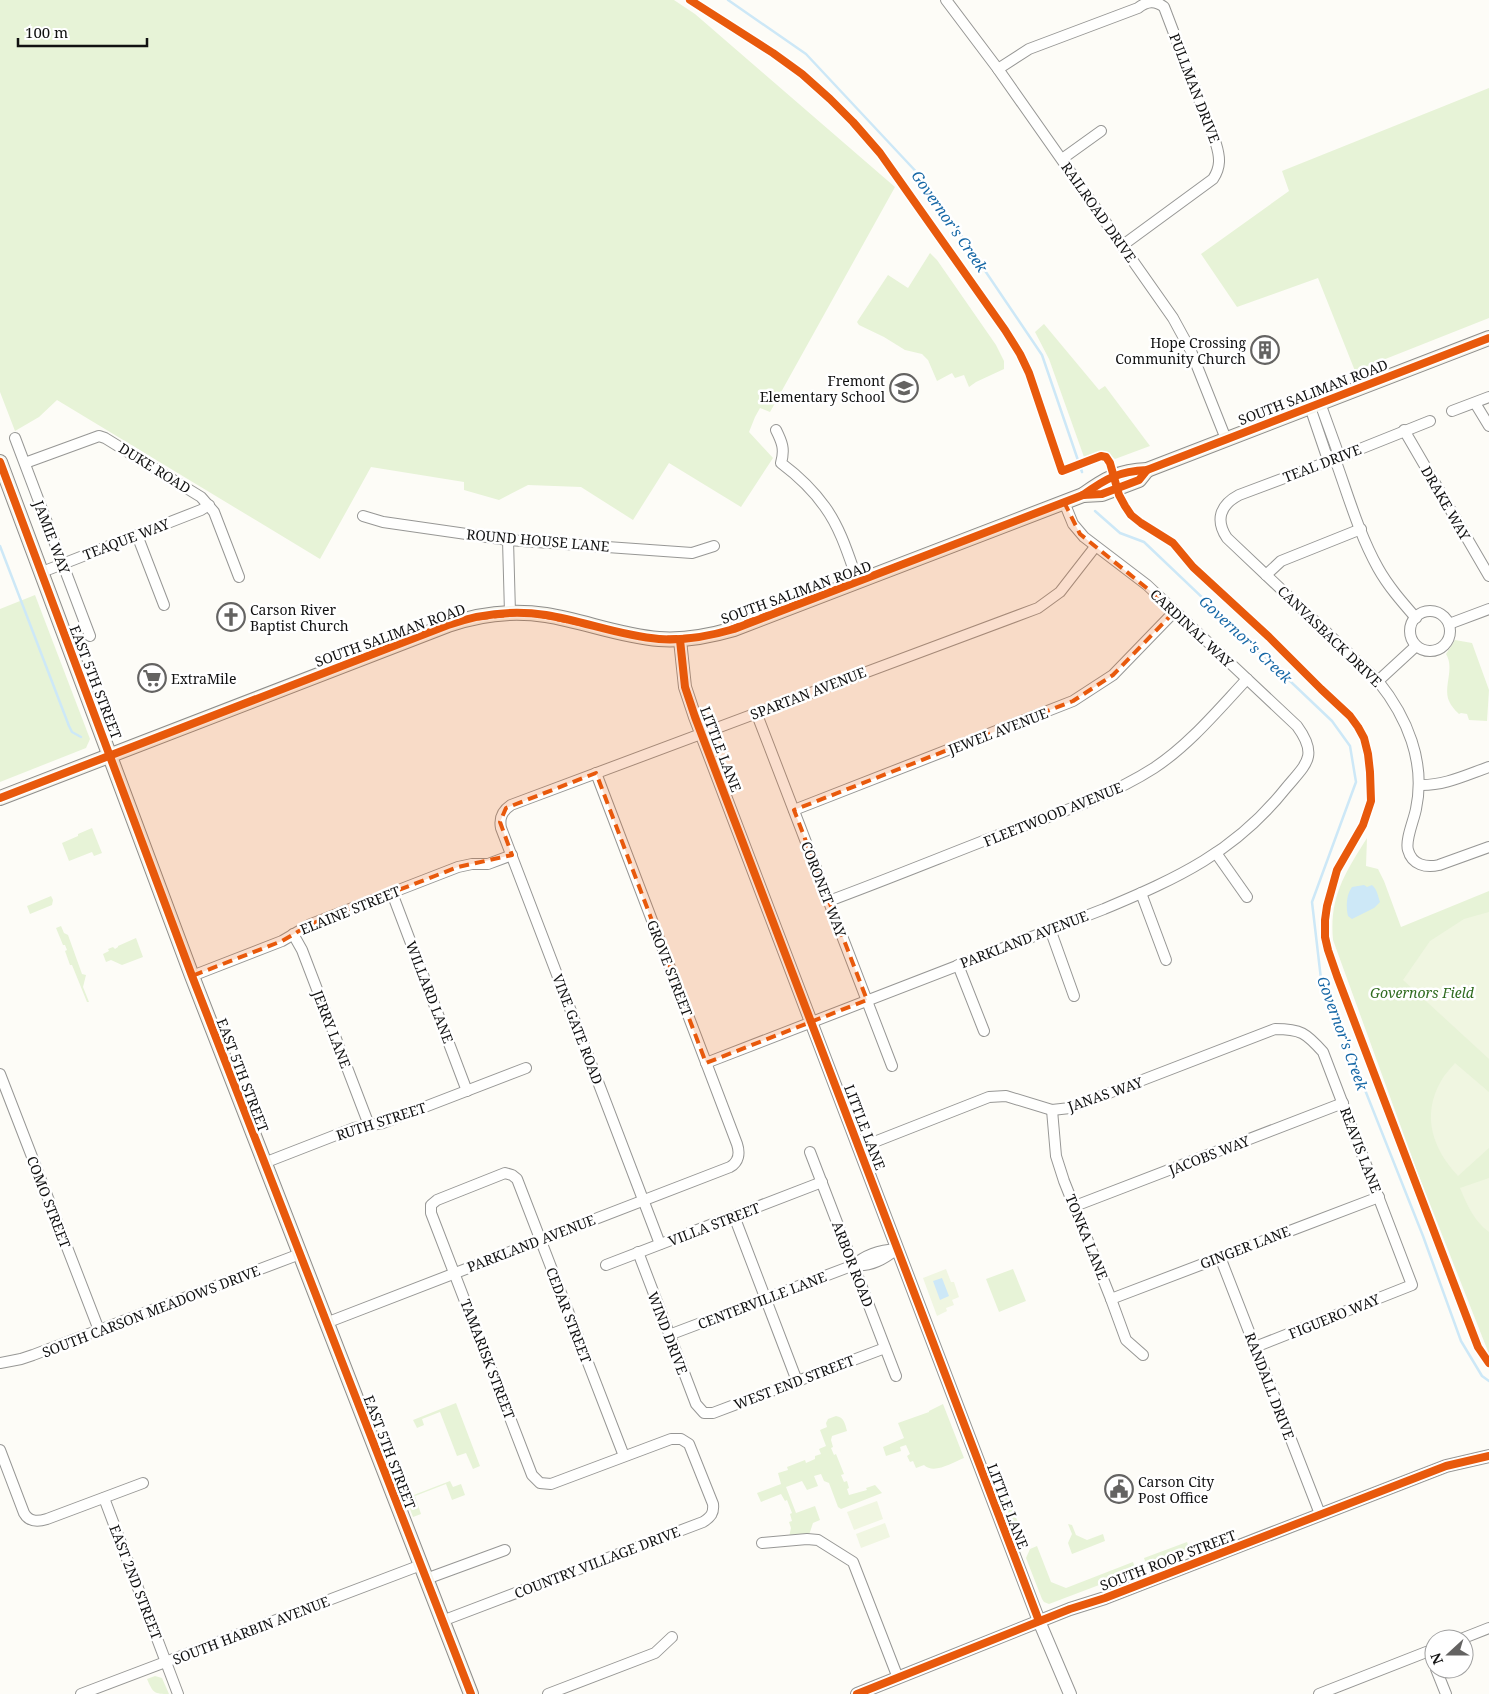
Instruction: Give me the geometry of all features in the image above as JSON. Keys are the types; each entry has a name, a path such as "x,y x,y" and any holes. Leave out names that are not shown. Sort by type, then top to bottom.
{"main road":[{"name":"SOUTH SALIMAN ROAD","path":"0,798 448,625 480,616 510,613 546,615 650,638 680,640 709,636 734,629 1083,495 1102,481 1129,471 1147,470 1489,338"},
{"name":"EAST 5TH STREET","path":"0,462 192,976 421,1565 466,1693"}],"street":[{"name":"RAILROAD DRIVE","path":"946,0 998,69 1173,318 1190,348 1226,439"},
{"name":"PULLMAN DRIVE","path":"998,69 1029,49 1138,8 1149,2 1157,2 1162,5 1216,144 1220,158 1218,171 1214,179 1123,245"},
{"path":"1062,159 1101,130"},
{"path":"1452,411 1489,397"},
{"path":"1475,402 1489,426"},
{"path":"1315,405 1331,433 1337,450 1335,459 1361,529 1378,568 1397,597 1416,618"},
{"path":"1315,405 1320,437 1326,454 1335,459"},
{"name":"TEAL DRIVE","path":"1221,514 1226,503 1239,495 1430,421"},
{"path":"776,430 783,444 783,456 780,463 796,474 826,507 840,534 858,582"},
{"name":"DRAKE WAY","path":"1404,430 1489,576"},
{"path":"1320,437 1331,433"},
{"name":"DUKE ROAD","path":"25,464 99,436 105,438 200,497 209,505 214,512 239,577"},
{"name":"JAMIE WAY","path":"15,438 90,636"},
{"name":"CARDINAL WAY","path":"1064,502 1074,527 1095,547 1136,576 1175,610 1298,726 1308,744 1309,753 1307,761"},
{"name":"TEAQUE WAY","path":"42,572 201,510 209,505"},
{"name":"CANVASBACK DRIVE","path":"1221,514 1221,527 1227,538 1378,681 1397,707 1416,753 1419,785 1413,823 1406,843 1408,851 1414,860 1425,866 1439,865 1489,847"},
{"name":"ROUND HOUSE LANE","path":"363,516 383,522 508,540 692,553 714,546"},
{"path":"1266,575 1281,561 1361,529"},
{"path":"137,535 164,605"},
{"path":"508,540 510,613"},
{"name":"SPARTAN AVENUE","path":"502,814 511,805 1038,608 1060,592 1095,547"},
{"path":"1450,624 1489,609"},
{"name":"JEWEL AVENUE","path":"794,810 1073,701 1113,675 1175,610"},
{"path":"1434,612 1446,618 1450,624 1450,638 1441,649 1428,652 1416,646 1410,635 1410,629 1421,613 1434,612"},
{"name":"LITTLE LANE","path":"680,640 685,686 701,733 1039,1621 1070,1694"},
{"path":"1378,681 1416,646"},
{"name":"FLEETWOOD AVENUE","path":"829,901 1052,816 1130,783 1156,767 1182,746 1247,679"},
{"name":"CORONET WAY","path":"756,712 892,1066"},
{"name":"PARKLAND AVENUE","path":"706,1063 1141,893 1190,870 1243,833 1262,816 1307,761"},
{"path":"1419,785 1432,786 1448,782 1489,766"},
{"name":"GROVE STREET","path":"596,773 737,1144 739,1153 736,1163"},
{"name":"VINE GATE ROAD","path":"502,814 500,824 660,1244"},
{"path":"1216,853 1247,897"},
{"name":"ELAINE STREET","path":"192,976 282,941 311,924 392,892 464,865 488,864 512,855"},
{"name":"WILLARD LANE","path":"392,892 468,1091"},
{"path":"1141,893 1166,960"},
{"path":"1050,929 1074,996"},
{"name":"JERRY LANE","path":"293,934 302,950 369,1125"},
{"path":"958,965 984,1031"},
{"name":"JANAS WAY","path":"859,1148 989,1097 1006,1096 1052,1110 1070,1108 1275,1029 1292,1029"},
{"name":"REAVIS LANE","path":"1292,1029 1309,1036 1322,1052 1412,1285"},
{"name":"RUTH STREET","path":"264,1163 354,1128 383,1123 526,1068"},
{"name":"COMO STREET","path":"0,1074 99,1330"},
{"name":"JACOBS WAY","path":"1075,1206 1343,1103"},
{"name":"TONKA LANE","path":"1052,1110 1056,1156 1064,1181 1112,1299 1126,1340 1143,1355"},
{"name":"ARBOR ROAD","path":"810,1152 896,1376"},
{"name":"PARKLAND AVENUE","path":"326,1323 730,1167 736,1163"},
{"name":"TAMARISK STREET","path":"512,1174 505,1173 437,1200 432,1205 431,1213 532,1475 540,1483 550,1484 624,1456"},
{"name":"CEDAR STREET","path":"512,1174 517,1179 624,1456"},
{"name":"VILLA STREET","path":"606,1265 822,1182"},
{"name":"GINGER LANE","path":"1112,1299 1379,1197"},
{"path":"734,1216 796,1381"},
{"name":"CENTERVILLE LANE","path":"670,1335 854,1265 862,1258 883,1250 897,1249"},
{"name":"WIND DRIVE","path":"638,1252 696,1404 702,1411"},
{"name":"SOUTH CARSON MEADOWS DRIVE","path":"0,1363 21,1359 300,1254"},
{"name":"RANDALL DRIVE","path":"1220,1257 1320,1514"},
{"name":"FIGUERO WAY","path":"1255,1347 1412,1285"},
{"name":"WEST END STREET","path":"702,1411 713,1413 885,1348"},
{"name":"COUNTRY VILLAGE DRIVE","path":"442,1621 710,1518 714,1511 713,1504 689,1444 681,1439 671,1439 624,1456"},
{"path":"0,1450 24,1513 27,1518 32,1520 47,1519 143,1483"},
{"name":"SOUTH ROOP STREET","path":"857,1694 1039,1621 1446,1466 1489,1456"},
{"name":"EAST 2ND STREET","path":"104,1498 178,1694"},
{"path":"762,1543 808,1539 818,1540 853,1562 898,1678"},
{"path":"426,1579 505,1550"},
{"name":"SOUTH HARBIN AVENUE","path":"81,1694 421,1565"},
{"path":"1474,1634 1489,1628"},
{"path":"548,1694 655,1653 672,1637"},
{"path":"1318,1694 1424,1653"},
{"path":"1440,1679 1446,1694"}],"highlighted area":[{"path":"1064,502 1080,534 1175,611 1113,675 1073,701 794,810 867,1000 706,1063 596,773 506,808 500,822 512,855 458,867 311,924 282,941 192,976 110,755 463,620 526,613 650,638 709,636"}],"green space":[{"path":"0,0 674,0 695,14 895,187 770,412 760,408 755,417 749,432 773,458 741,507 669,463 633,520 581,487 528,485 499,500 464,490 464,482 371,467 320,559 57,400 39,417 15,431 0,392"},
{"path":"1489,88 1489,318 1355,371 1318,278 1237,307 1201,254 1289,191 1282,171"},
{"path":"930,253 937,260 996,345 1004,361 1004,369 969,387 964,375 955,378 952,373 937,381 928,360 922,354 905,350 859,325 857,322 888,275 908,288"},
{"path":"1044,324 1099,390 1105,386 1150,446 1115,459 1104,453 1084,457 1049,359 1035,332"},
{"path":"35,595 90,739 86,748 0,782 0,609"},
{"path":"1455,640 1472,643 1489,690 1487,721 1469,720 1467,714 1459,714 1449,701 1447,689 1449,666 1446,654"},
{"path":"92,828 102,853 94,856 92,852 69,861 62,843"},
{"name":"Governors Field","path":"1367,838 1366,866 1378,869 1401,927 1489,891 1489,1354 1417,1171 1333,940 1332,925 1336,898 1340,886"},
{"path":"51,896 53,900 52,905 30,914 27,906"},
{"path":"1489,912 1489,1059 1403,980 1430,941 1464,919"},
{"path":"61,926 64,933 68,935 82,974 86,975 83,987 89,1002 87,1002 72,965 70,965 65,951 67,950 56,928"},
{"path":"136,938 143,957 122,965 111,960 106,962 103,954 109,951 108,949 113,947 115,949"},
{"path":"1455,1063 1489,1092 1489,1148 1458,1176 1449,1166 1436,1143 1431,1119 1435,1094 1442,1079"},
{"path":"1489,1178 1489,1232 1475,1218 1460,1188"},
{"path":"946,1269 951,1282 954,1282 959,1297 952,1300 954,1305 946,1308 947,1311 937,1316 923,1278"},
{"path":"1013,1269 1026,1301 999,1312 986,1279"},
{"path":"456,1403 480,1466 473,1469 466,1453 457,1456 440,1412 422,1419 424,1425 417,1428 413,1420"},
{"path":"943,1404 964,1458 949,1465 933,1469 924,1465 916,1468 913,1461 910,1462 907,1456 910,1454 906,1445 900,1447 901,1451 886,1456 883,1447 904,1438 898,1423 929,1412"},
{"path":"836,1416 845,1423 847,1431 832,1436 833,1447 831,1448 834,1455 836,1454 844,1474 841,1475 844,1482 847,1481 849,1495 867,1490 866,1488 875,1485 882,1493 841,1509 838,1507 829,1483 824,1481 821,1474 814,1476 818,1486 807,1490 802,1481 786,1487 796,1513 815,1506 820,1520 813,1523 809,1535 789,1537 791,1528 789,1522 792,1521 790,1514 792,1513 787,1500 785,1501 781,1494 761,1502 757,1493 781,1484 778,1473 788,1470 787,1467 805,1460 806,1463 821,1454 819,1449 826,1446 820,1430 827,1427 828,1419"},
{"path":"450,1481 453,1487 461,1484 465,1495 452,1500 446,1484 415,1496 421,1514 413,1517 406,1498"},
{"path":"999,1488 1005,1488 1023,1536 1018,1538"},
{"path":"877,1501 883,1519 854,1530 847,1512"},
{"path":"885,1523 890,1537 861,1548 856,1534"},
{"path":"1068,1524 1072,1525 1076,1535 1087,1540 1103,1534 1105,1541 1072,1554 1068,1543 1072,1534"},
{"path":"1187,1542 1189,1547 1186,1552 1147,1567 1144,1558"},
{"path":"1037,1546 1051,1582 1066,1588 1133,1562 1136,1571 1049,1604 1042,1599 1026,1558 1030,1549"},
{"path":"155,1676 162,1678 169,1694 160,1694 153,1690 147,1679"}],"water":[{"path":"1364,885 1367,887 1372,885 1374,887 1380,902 1374,908 1352,919 1348,916 1347,912 1349,894 1352,887"},
{"path":"942,1278 949,1296 940,1300 933,1281"}],"waterway":[{"name":"Governor's Creek","path":"728,0 806,54 923,179 1042,355 1082,472"},
{"name":"Governor's Creek","path":"1095,511 1120,533 1144,542 1332,721 1350,746 1356,782 1312,902 1321,979 1423,1236 1461,1341 1482,1376 1489,1381"},
{"path":"0,546 69,726 72,732 81,737"}],"cycle path":[{"path":"690,0 773,53 802,74 853,122 880,153 1020,354 1029,373 1062,471 1101,456 1106,457 1110,463 1119,495 1131,515 1173,543 1193,567 1269,637 1350,716 1358,727 1364,738 1368,754 1371,801 1363,825 1337,870 1327,906 1325,937 1337,976 1478,1347 1489,1363"},
{"path":"0,798 448,625 472,618 509,613 546,615 630,635 659,639 697,637 734,629 1083,495 1098,484 1120,474 1147,470 1489,338"},
{"path":"0,462 192,976 471,1694"},
{"path":"1083,495 1102,494 1139,480 1147,470"},
{"path":"680,640 685,687 695,717 1039,1621"},
{"path":"857,1694 1070,1609 1105,1598 1446,1466 1489,1456"}],"place":[{"name":"Hope Crossing Community Church","path":"1265,350"},
{"name":"Fremont Elementary School","path":"904,388"},
{"name":"Carson River Baptist Church","path":"231,617"},
{"name":"ExtraMile","path":"152,678"},
{"name":"Carson City Post Office","path":"1119,1489"}]}
